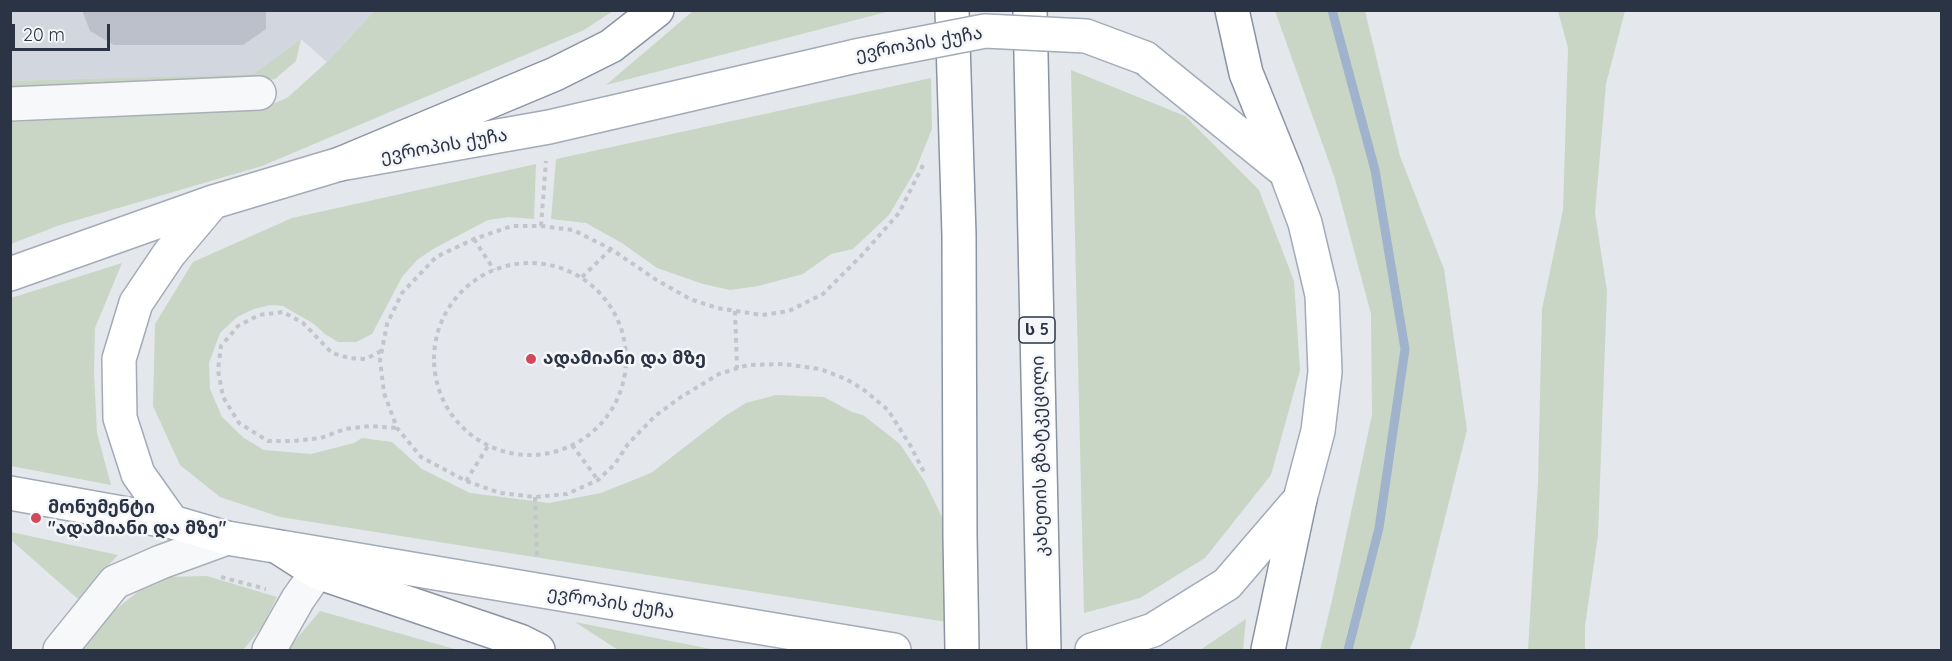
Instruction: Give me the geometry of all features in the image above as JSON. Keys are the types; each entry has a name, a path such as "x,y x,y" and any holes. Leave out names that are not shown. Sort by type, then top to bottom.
{"main road":[{"path":"340,164 555,74 611,46 657,10"},
{"path":"952,10 959,235 962,651"},
{"name":"კახეთის გზატკეცილი","path":"1030,10 1044,651"},
{"path":"1232,10 1246,73 1305,223 1322,295 1326,372 1318,431 1299,499 1268,651"},
{"name":"ევროპის ქუჩა","path":"10,274 213,202 340,164 549,127 855,56 985,31 1086,36 1145,58 1286,172"},
{"path":"172,522 138,474 120,418 119,359 136,303 169,254 213,202"},
{"name":"ევროპის ქუჩა","path":"10,493 172,522 227,538 883,648"},
{"path":"1092,651 1153,630 1227,584 1299,499"},
{"path":"278,547 317,572 520,641 538,651"}],"street":[{"path":"10,104 259,93"},
{"path":"60,651 115,582 227,538"},
{"path":"269,651 298,599 317,572"}],"path":[{"path":"541,226 549,127"},
{"path":"926,159 899,213 863,254 823,294 789,311 762,315 717,308 690,299 655,279 611,249 573,230 541,226 512,226 474,239 436,257 402,292 387,324 380,360 384,393 397,428 421,457 466,481 500,494 535,497 567,494 598,480 615,464 628,444 655,416 719,374 748,365 783,364 820,369 846,379 864,390 888,411 926,477"},
{"path":"474,239 494,270"},
{"path":"582,278 611,249"},
{"path":"524,262 554,266 582,278 605,298 620,324 626,354 622,387 608,417 584,440 553,453 520,455 488,446 461,427 442,399 434,367 436,336 448,308 468,285 494,270 524,262"},
{"path":"735,311 737,369"},
{"path":"381,351 366,359 349,358 332,353 303,323 283,312 259,315 238,326 221,346 218,370 223,397 239,423 268,441 321,438 345,429 370,426 397,428"},
{"path":"572,445 598,480"},
{"path":"466,481 488,446"},
{"path":"535,497 539,591"},
{"path":"218,576 298,599"}],"shaded area":[{"path":"10,11 374,11 327,62 301,39 253,74 11,81"}],"green space":[{"path":"693,10 890,11 606,85"},
{"path":"374,11 613,11 584,30 262,166 60,225 11,244 11,122 258,110 287,98 327,62"},
{"path":"1275,11 1365,11 1400,156 1444,269 1467,430 1415,637 1409,650 1320,650 1372,415 1371,314 1335,179"},
{"path":"1558,11 1625,11 1606,84 1595,213 1607,291 1598,535 1585,626 1585,650 1528,650 1538,482 1542,309 1563,210 1568,48"},
{"path":"301,39 296,61 275,79 250,84 11,92 10,81 253,74"},
{"path":"1071,70 1185,116 1259,190 1294,281 1300,370 1271,475 1205,558 1140,598 1084,613"},
{"path":"931,78 932,129 915,171 889,215 853,249 831,254 803,274 758,286 730,290 703,284 657,268 622,243 586,223 551,219 556,159"},
{"path":"536,164 534,219 509,217 488,220 417,260 402,277 372,334 356,342 338,342 314,324 283,306 270,305 237,317 220,333 209,363 210,389 222,417 244,438 264,450 311,454 354,443 362,438 392,442 422,469 470,493 549,503 601,493 651,473 725,416 746,403 776,395 824,397 852,412 863,415 900,444 925,482 943,519 947,622 280,517 220,497 180,465 153,406 155,324 193,262 292,218"},
{"path":"122,263 95,328 94,373 97,433 111,485 11,466 11,298"},
{"path":"11,532 118,555 78,599 11,540"},
{"path":"207,576 277,597 262,627 243,650 80,650 98,623 139,591 167,577"},
{"path":"320,611 458,650 287,650"},
{"path":"1246,619 1243,650 1200,650"},
{"path":"575,622 716,650 618,650"}],"building":[{"path":"82,10 266,10 266,29 243,45 114,45 90,31"}],"waterway":[{"path":"1332,10 1375,170 1405,349 1379,528 1348,650"}],"place":[{"name":"ადამიანი და მზე","path":"531,359"},
{"name":"მონუმენტი \"ადამიანი და მზე\"","path":"36,518"}]}
